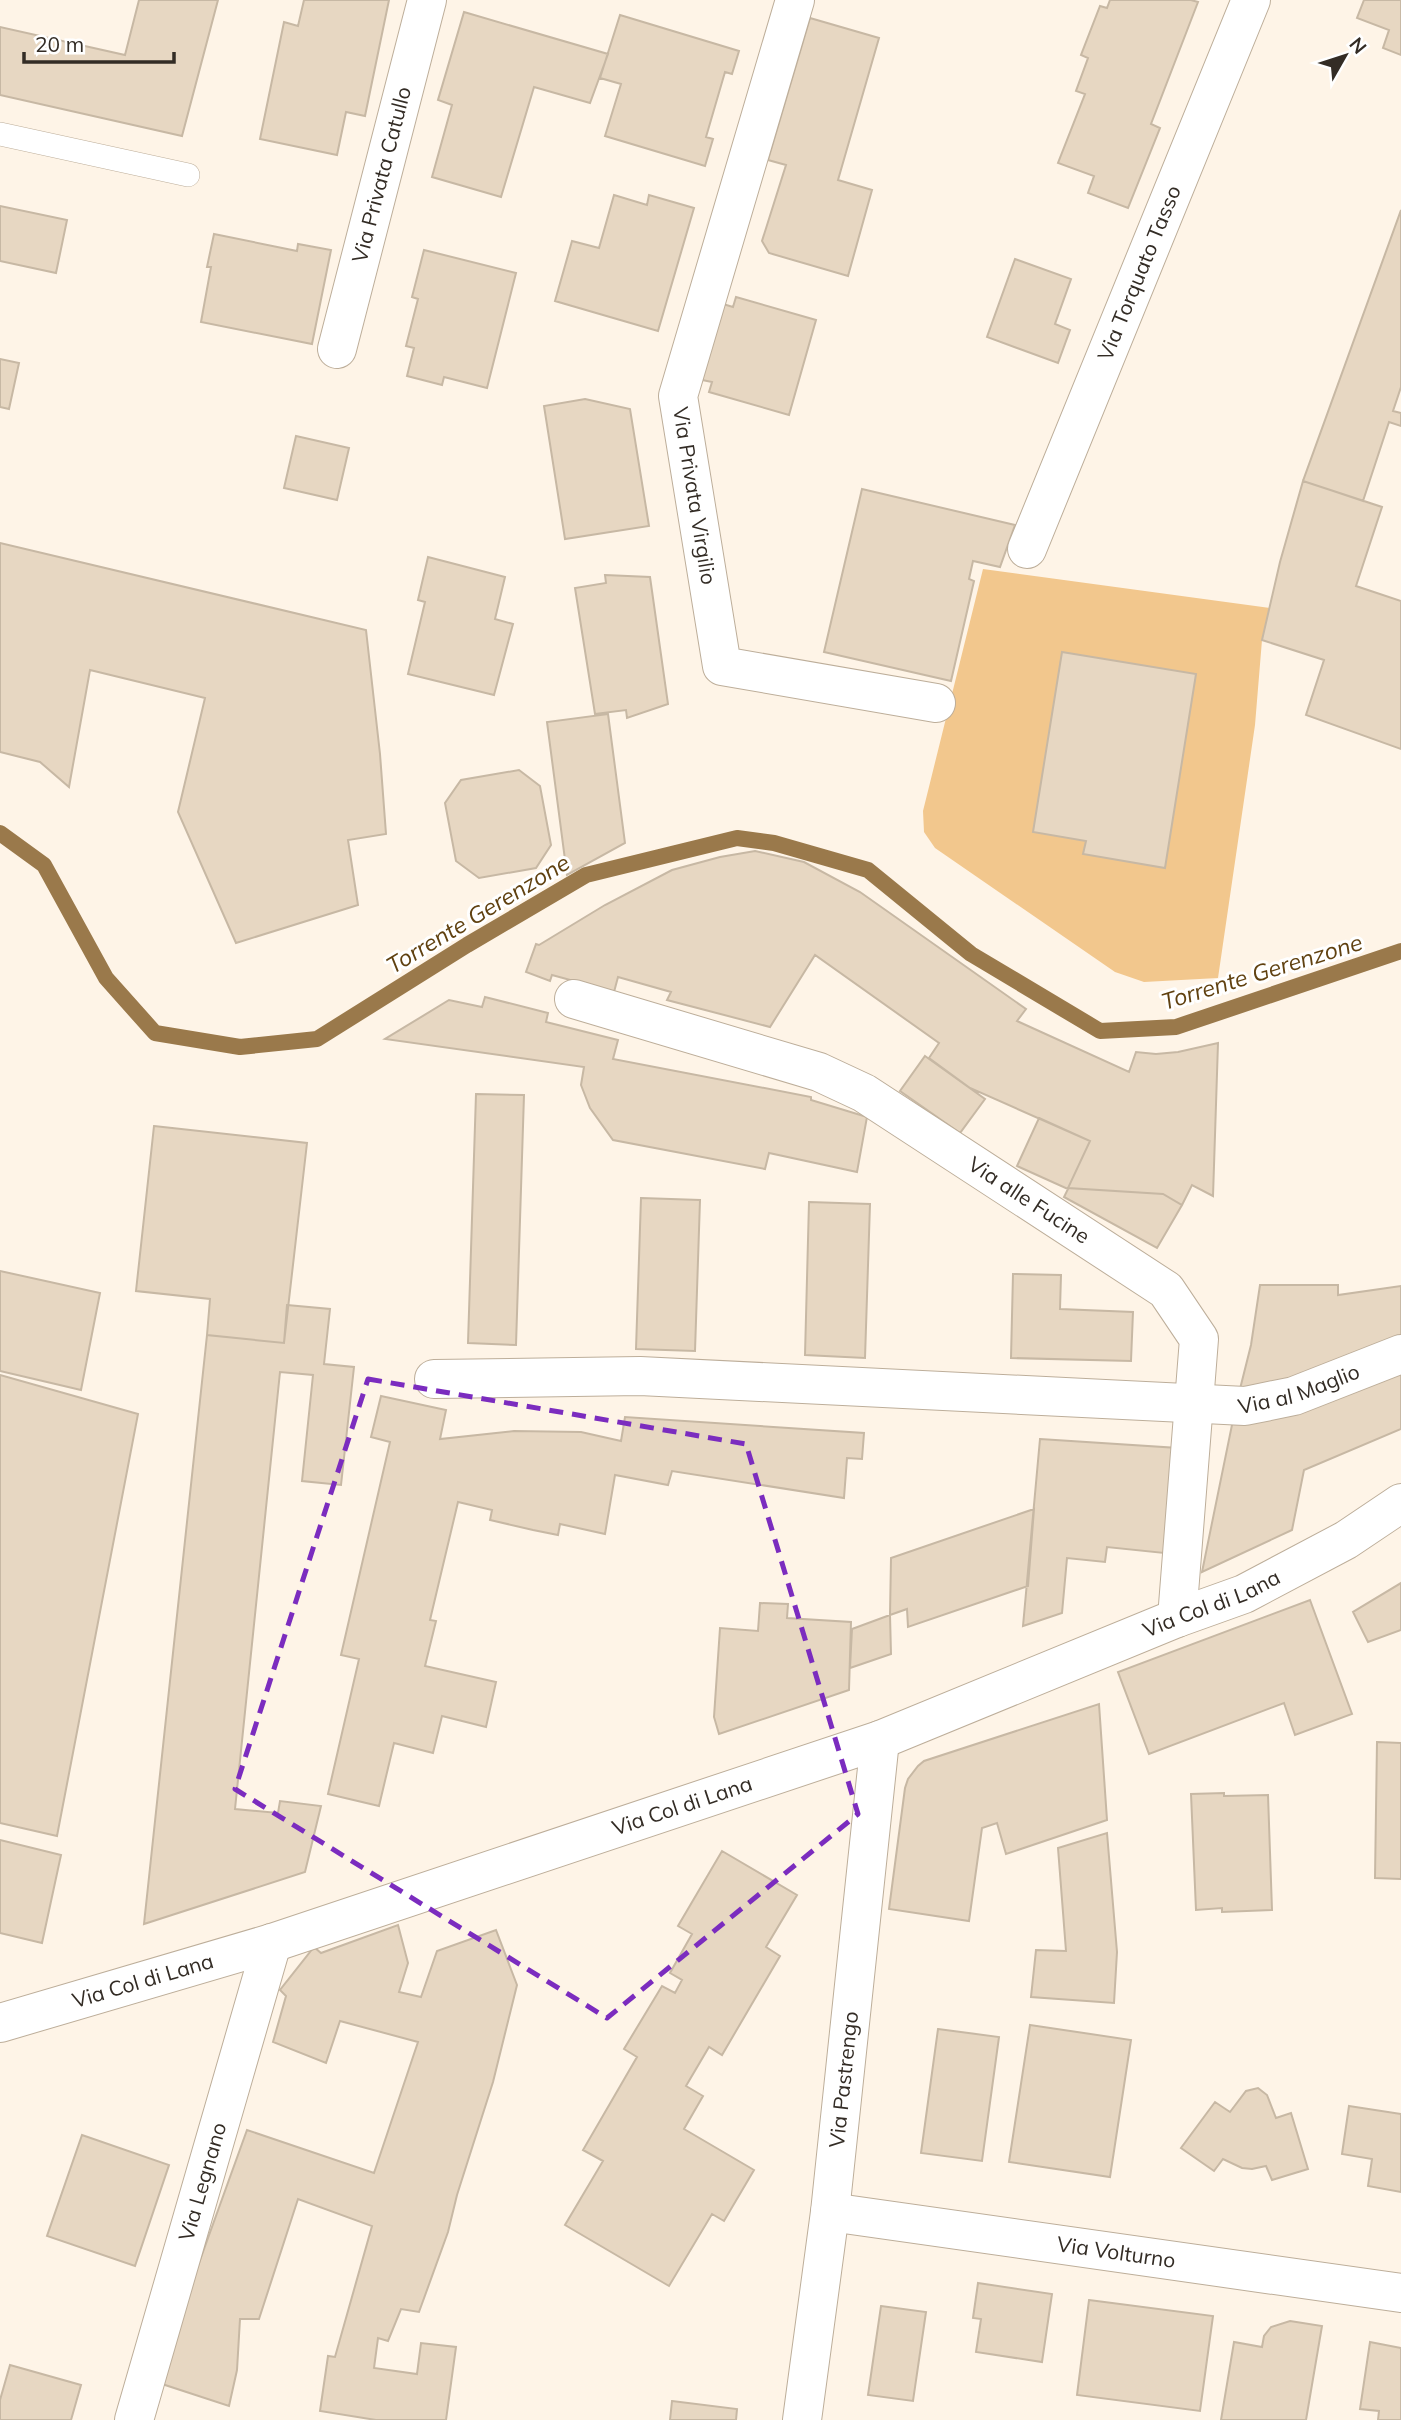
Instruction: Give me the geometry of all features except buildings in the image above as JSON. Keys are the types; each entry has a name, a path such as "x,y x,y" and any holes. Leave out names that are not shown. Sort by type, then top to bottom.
{"street":[{"name":"Via Privata Catullo","path":"337,349 427,0"},
{"name":"Via Privata Virgilio","path":"795,0 678,396 722,666 936,703"},
{"name":"Via Torquato Tasso","path":"1027,549 1251,0"},
{"name":"Via alle Fucine","path":"574,999 819,1072 864,1093 1166,1290 1199,1339 1177,1618"},
{"name":"Via al Maglio","path":"434,1379 640,1376 1245,1406 1294,1396 1401,1354"},
{"name":"Via Col di Lana","path":"0,2022 272,1943 880,1740 1177,1618 1244,1594 1346,1540 1401,1503"},
{"name":"Via Col di Lana","path":"1346,1540 1401,1530"},
{"name":"Via Pastrengo","path":"802,2420 830,2212 880,1740"},
{"name":"Via Legnano","path":"134,2420 272,1943"},
{"name":"Via Volturno","path":"830,2212 1401,2293"}],"lane":[{"path":"0,134 188,174"}],"highlighted area":[{"path":"368,1379 746,1444 858,1814 607,2018 235,1789"}],"shaded area":[{"path":"983,569 1270,608 1262,640 1255,725 1218,978 1144,982 1115,972 935,848 924,832 923,811"}],"waterway":[{"name":"Torrente Gerenzone","path":"0,833 44,865 106,978 155,1033 240,1047 317,1039 467,945 586,875 737,838 774,843 868,870 971,954 1100,1031 1176,1027 1401,951"}]}
